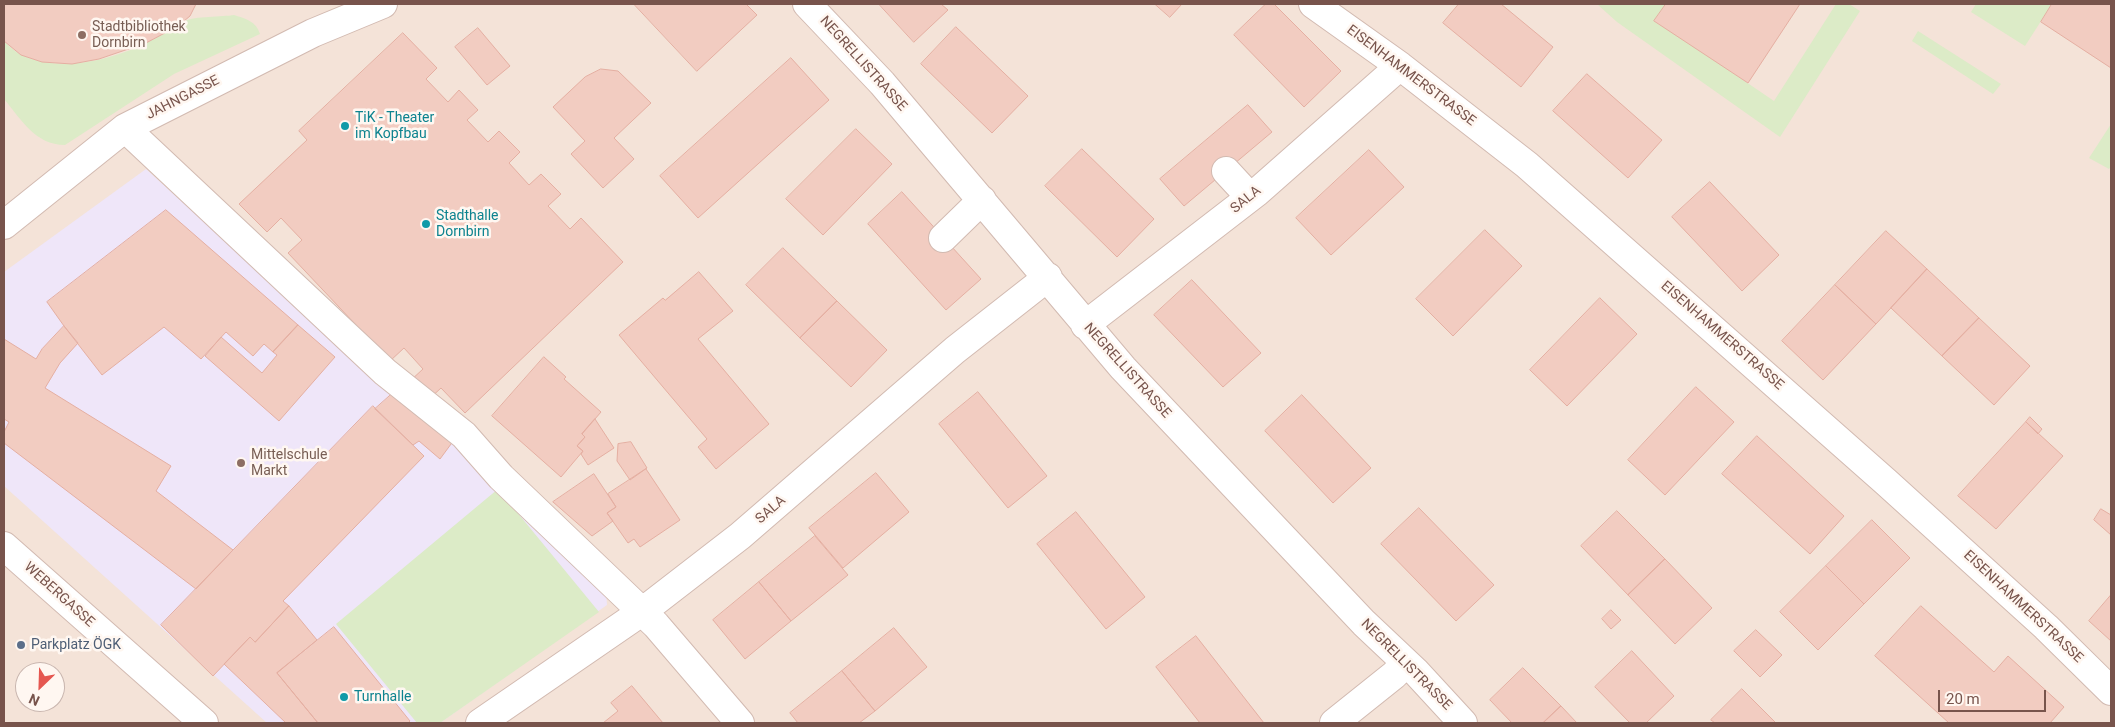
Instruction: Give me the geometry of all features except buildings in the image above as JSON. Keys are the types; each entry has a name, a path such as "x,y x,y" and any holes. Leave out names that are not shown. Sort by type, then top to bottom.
{"street":[{"name":"JAHNGASSE","path":"4,225 125,128 313,33 383,4"},
{"name":"NEGRELLISTRASSE","path":"807,4 882,84 1048,277 1086,325 1222,474 1463,723"},
{"name":"EISENHAMMERSTRASSE","path":"1313,4 1400,66 1527,165 1630,254 2046,627 2111,691"},
{"name":"SALA","path":"1086,325 1250,197 1400,66"},
{"path":"125,128 385,372 464,435 502,477 643,611 740,723"},
{"path":"1226,171 1250,197"},
{"path":"943,238 982,200"},
{"name":"SALA","path":"480,723 643,611 747,531 955,350 1048,277"},
{"name":"WEBERGASSE","path":"4,546 204,723"},
{"path":"1334,723 1405,664"}],"shaded area":[{"path":"4,4 2111,4 2111,723 4,723"},
{"name":"Mittelschule Markt","path":"146,169 393,393 454,440 606,591 607,605 440,723 267,723 4,486 4,272"}],"green space":[{"path":"1597,4 1666,4 1655,20 1774,101 1836,4 1849,4 1860,11 1780,137 1617,22"},
{"path":"1976,4 2052,4 2025,46 1971,12"},
{"path":"234,15 253,23 260,34 174,74 65,145 54,144 37,136 4,99 4,41 19,54 52,63 69,64 103,59 119,54 153,40 189,19"},
{"path":"1918,31 2001,84 1993,94 1912,41"},
{"path":"2111,124 2111,166 2109,169 2089,158"},
{"path":"498,489 599,612 440,723 417,723 336,624"}],"place":[{"name":"Stadtbibliothek Dornbirn","path":"82,35"},
{"name":"TiK - Theater im Kopfbau","path":"345,126"},
{"name":"Stadthalle Dornbirn","path":"426,224"},
{"name":"Mittelschule Markt","path":"241,463"},
{"name":"Parkplatz ÖGK","path":"21,645"},
{"name":"Turnhalle","path":"344,697"}]}
